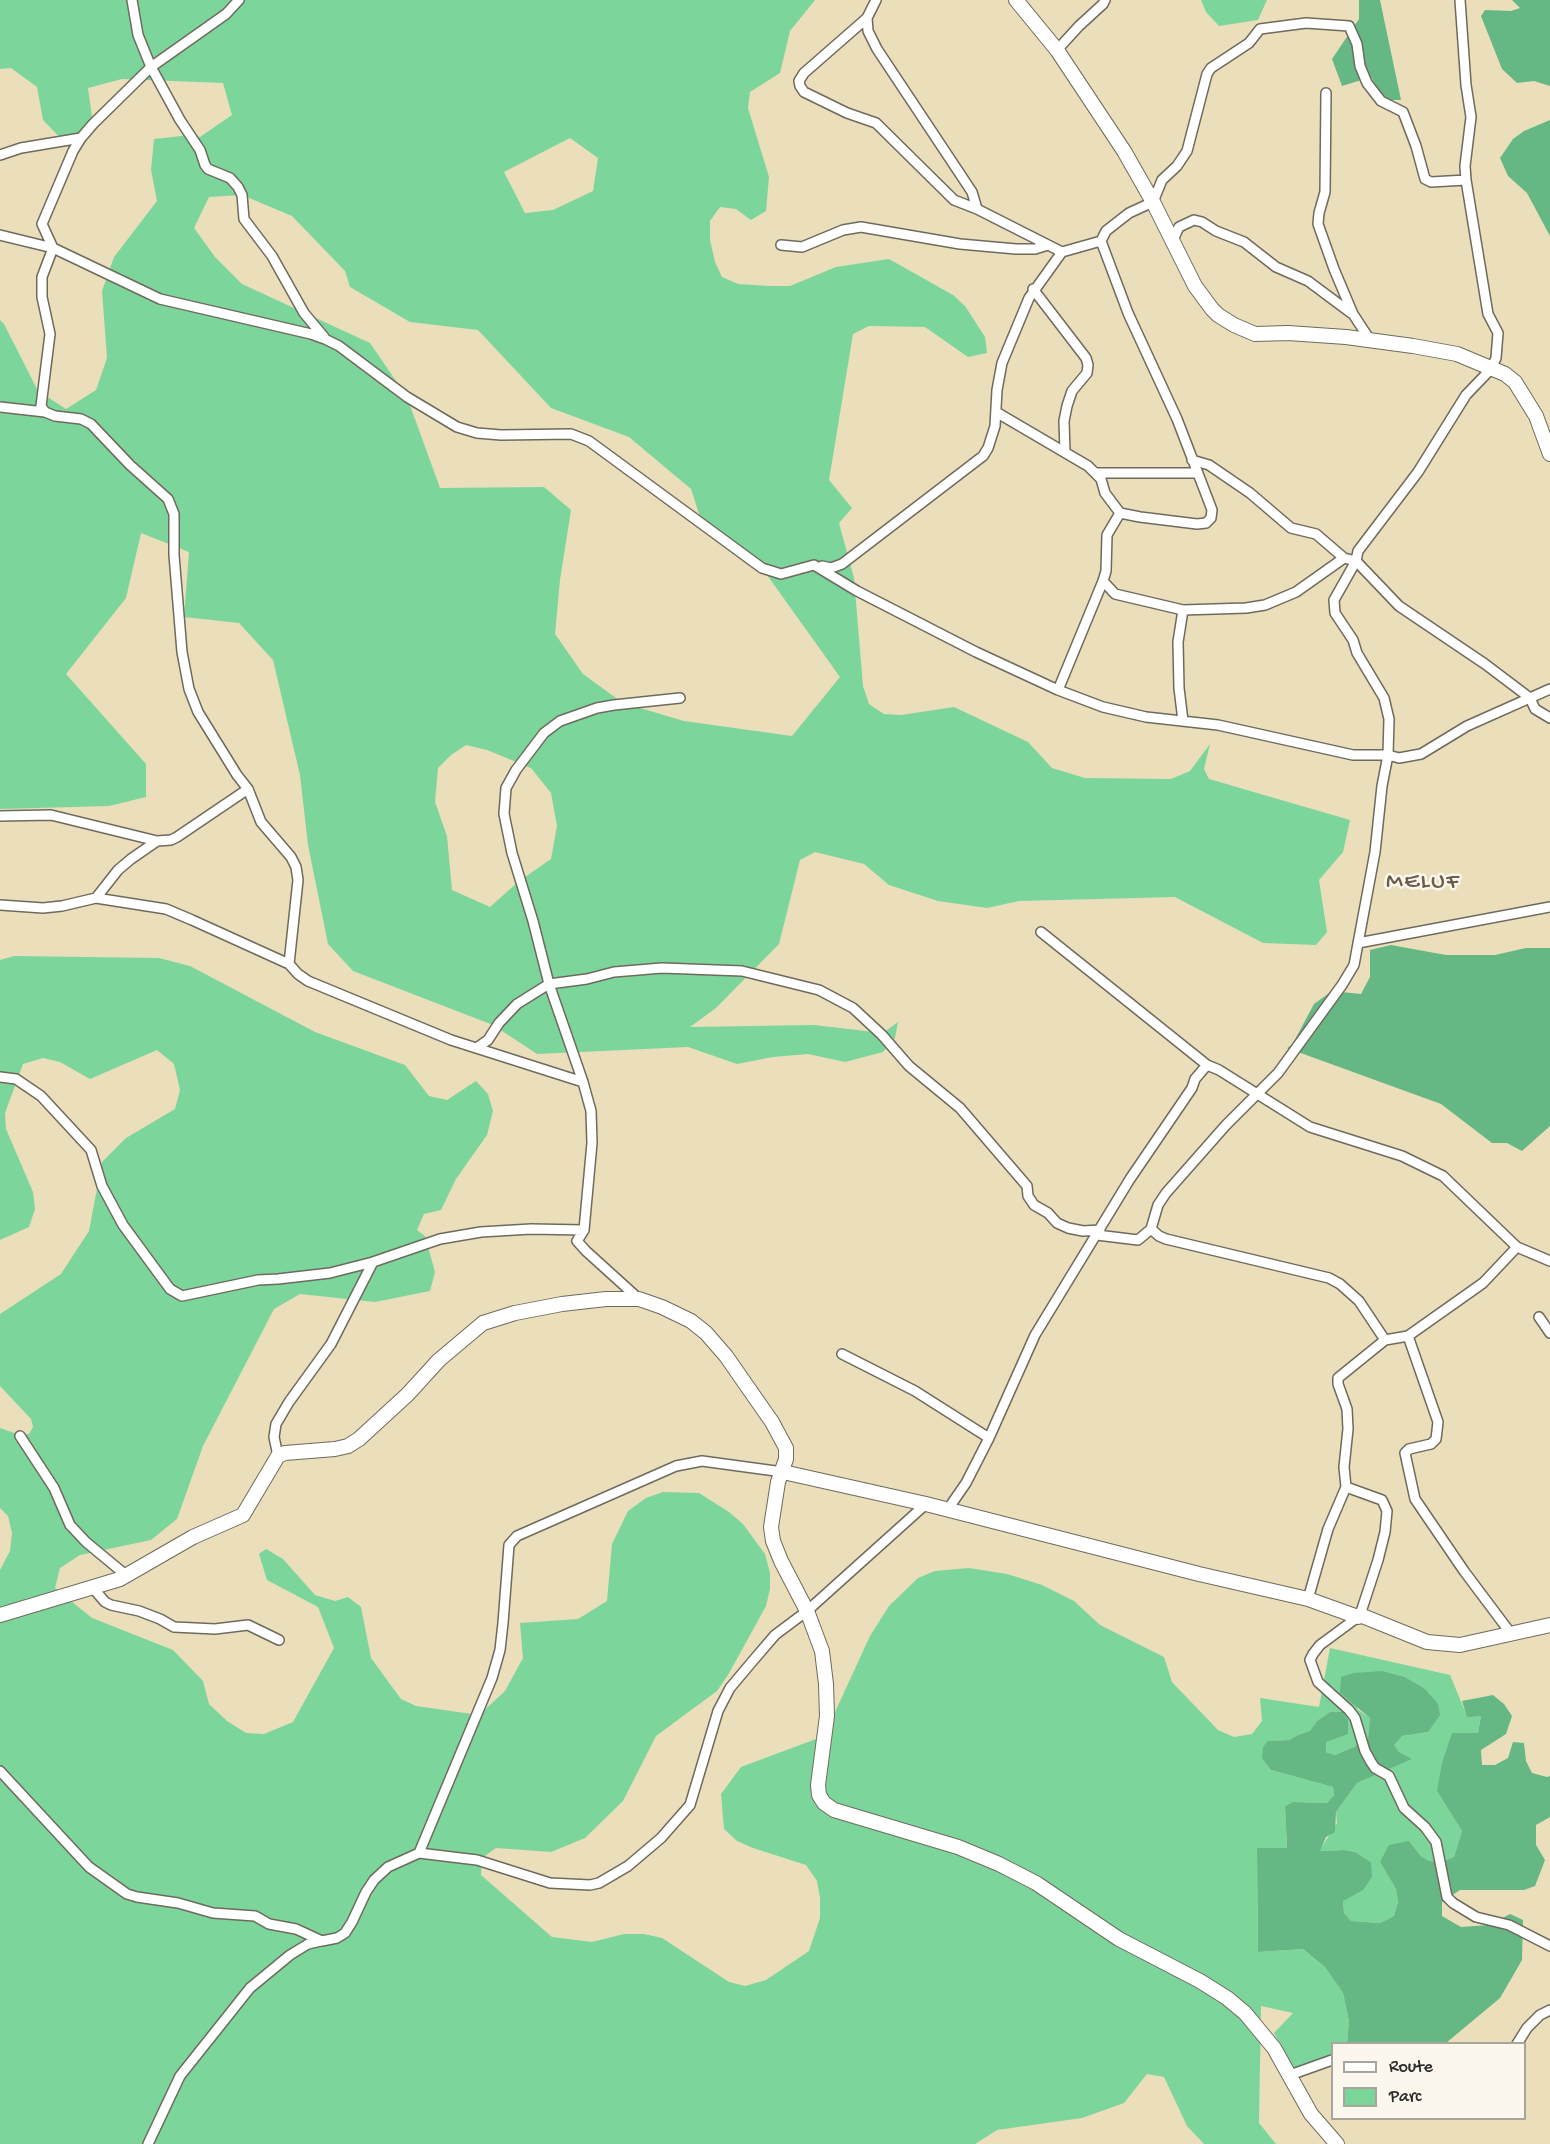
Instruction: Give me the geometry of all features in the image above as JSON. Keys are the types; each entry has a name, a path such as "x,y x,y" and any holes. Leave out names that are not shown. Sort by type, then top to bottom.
{"street":[{"path":"132,0 138,36 151,67 180,120 200,150 205,165 208,169 230,178 238,187 242,195 244,219 272,256 304,313 325,339"},
{"path":"45,412 41,406 41,395 50,334 42,297 42,277 53,248 42,224 73,151 81,138 151,67 226,14 239,0"},
{"path":"876,0 867,18 808,68 799,81 804,92 876,123 954,200 977,209 1062,252"},
{"path":"1016,0 1057,50 1124,151 1196,286 1212,309 1234,325 1255,334 1288,333 1370,340 1457,354 1505,374 1515,382 1536,416 1550,454"},
{"path":"1057,50 1105,0"},
{"path":"478,1047 488,1040 499,1023 517,1004 549,984 587,979 614,972 662,968 710,968 742,971 819,990 853,1008 882,1035 909,1066 960,1108 1027,1185 1028,1196 1034,1205 1048,1213 1057,1223 1068,1228 1138,1240 1151,1229 1158,1205 1166,1193 1226,1125 1278,1073 1354,965 1375,852 1382,786 1388,755 1389,719 1384,698 1357,653 1353,640 1335,613 1334,600 1356,561 1358,551 1418,472 1466,395 1491,369 1496,358 1498,333 1488,314 1466,180 1465,166 1472,117 1466,85 1460,0"},
{"path":"867,18 868,31 877,49 972,192 977,209"},
{"path":"996,412 1097,473 1105,493 1120,513 1197,524 1206,523 1211,518 1212,510 1167,393 1128,313 1101,241 1106,231 1129,213 1153,202 1162,180 1184,158 1202,89 1211,68 1249,43 1260,29 1306,23 1349,26 1357,44 1360,66 1367,83 1381,101 1403,112 1425,178 1431,182 1466,180"},
{"path":"1326,93 1325,192 1318,224 1353,314 1370,340"},
{"path":"0,156 21,148 81,138"},
{"path":"1173,240 1179,227 1185,223 1194,220 1202,222 1216,231 1244,242 1276,267 1308,281 1353,314"},
{"path":"781,245 802,247 843,230 861,227 960,244 1016,249 1035,249 1048,245"},
{"path":"0,235 53,248 160,299 325,339 407,397 457,426 477,433 571,434 589,441 762,568 781,574 814,565 831,568 842,564 983,456 995,426 1002,363 1033,289 1062,252 1101,241"},
{"path":"1033,289 1086,358 1088,365 1087,373 1072,391 1067,406 1064,421 1065,452"},
{"path":"0,407 45,412 55,416 81,419 91,424 130,465 168,499 174,514 174,555 182,652 189,689 198,712 248,789 261,822 291,857 296,867 298,880 289,964"},
{"path":"1192,460 1209,465 1250,493 1291,528 1316,534 1344,558 1356,561 1399,606 1485,664 1530,699 1536,709 1550,718"},
{"path":"1097,473 1198,473"},
{"path":"1058,690 1103,581 1106,571 1107,535 1120,513"},
{"path":"1103,581 1115,594 1183,610 1224,610 1265,605 1296,592 1344,558"},
{"path":"814,565 857,591 976,652 1058,690 1146,717 1218,725 1353,754 1388,755 1399,758 1421,754 1467,726 1550,689"},
{"path":"1183,610 1178,642 1179,688 1183,721"},
{"path":"639,1299 585,1251 577,1241 584,1230 592,1134 591,1111 549,984 504,814 506,788 516,770 544,733 560,721 606,707 680,698"},
{"path":"0,816 51,815 157,841 171,840 248,789"},
{"path":"96,898 118,870 157,841"},
{"path":"0,905 43,908 96,898 166,909 289,964 297,974 308,981 451,1040 583,1082"},
{"path":"1358,943 1550,907"},
{"path":"1041,932 1207,1065 1310,1127 1402,1156 1443,1176 1517,1247 1550,1261"},
{"path":"948,1509 966,1483 989,1438 1035,1335 1130,1179 1192,1088 1195,1079 1207,1065"},
{"path":"0,1077 16,1079 41,1096 91,1150 102,1185 123,1225 171,1289 182,1296 258,1280 278,1280 330,1273 373,1262 440,1239 481,1232 531,1229 584,1230"},
{"path":"1151,1229 1166,1239 1329,1278 1340,1284 1359,1301 1385,1340"},
{"path":"1308,1599 1328,1529 1346,1487 1344,1467 1348,1429 1347,1409 1338,1378 1385,1340 1407,1336 1483,1283 1517,1247"},
{"path":"278,1456 274,1437 276,1424 331,1344 373,1262"},
{"path":"0,1615 127,1576 193,1537 243,1515 278,1456 285,1453 335,1449 348,1446 359,1439 408,1394 439,1360 483,1323 497,1317 562,1304 606,1299 639,1299 662,1307 691,1321 706,1333 726,1356 772,1422 786,1448 786,1459 778,1482 772,1516 773,1541 807,1611 822,1651 827,1716 818,1785 819,1795 824,1803 834,1810 958,1847 1036,1883 1119,1939 1227,1998 1257,2026 1274,2048 1311,2114 1337,2144"},
{"path":"1539,1317 1550,1333"},
{"path":"1407,1336 1438,1422 1436,1439 1431,1444 1409,1449 1405,1454 1415,1499 1464,1571 1512,1635"},
{"path":"842,1354 915,1391 989,1438"},
{"path":"20,1436 54,1488 70,1525 101,1556 127,1576"},
{"path":"419,1853 492,1678 500,1650 509,1545 517,1536 676,1466 702,1461 783,1472 927,1504 1199,1574 1308,1599 1427,1642 1442,1645 1461,1645 1550,1625"},
{"path":"1346,1487 1382,1500 1387,1511 1385,1532 1359,1616 1320,1645 1312,1654 1310,1660 1318,1682 1355,1718 1365,1751 1371,1762 1389,1776 1404,1808 1425,1827 1436,1842 1447,1897 1476,1917 1509,1925 1550,1946"},
{"path":"148,2144 180,2076 250,1988 290,1955 308,1944 337,1938 345,1933 366,1892 374,1880 388,1867 419,1853 477,1860 550,1883 590,1885 608,1880 627,1866 661,1838 690,1806 718,1711 730,1688 775,1635 807,1611 927,1504"},
{"path":"93,1588 105,1602 111,1605 139,1611 174,1627 215,1629 248,1625 279,1640"},
{"path":"0,1772 89,1867 127,1894 136,1898 178,1903 213,1913 255,1916 269,1924 296,1929 322,1941"},
{"path":"1518,2042 1540,2015 1550,2010"},
{"path":"1290,2075 1331,2060"}],"green space":[{"path":"0,0 815,0 790,31 780,73 750,92 748,108 769,177 766,211 751,220 736,209 720,207 710,221 710,240 715,262 722,277 738,284 790,286 836,267 889,259 953,295 965,306 985,337 987,353 968,357 925,327 869,326 853,334 829,480 852,508 839,523 854,578 863,686 869,704 884,714 901,715 954,707 1028,742 1052,768 1085,778 1171,779 1190,771 1210,744 1204,769 1209,779 1350,820 1343,852 1319,880 1327,932 1316,945 1263,943 1175,897 1019,901 987,908 938,901 889,885 864,864 815,852 800,860 779,944 716,1008 690,1027 814,1025 883,1033 898,1022 895,1038 883,1052 845,1062 808,1054 773,1057 737,1064 688,1047 537,1054 493,1025 353,971 328,944 308,845 300,775 273,660 239,623 184,617 189,552 141,533 126,598 66,674 146,764 146,797 109,806 0,809 0,320 38,391 66,409 96,390 107,358 102,291 114,257 157,201 151,170 154,139 190,135 200,137 232,115 223,83 122,79 88,88 93,124 73,151 43,120 37,87 11,68 0,69","holes":["570,138 598,158 593,191 553,210 525,213 504,172","242,195 292,216 345,271 350,287 410,322 478,330 551,408 629,437 691,489 701,520 762,568 840,677 792,736 684,721 623,703 583,674 555,634 560,580 571,510 544,487 440,488 407,397 370,343 242,284 215,257 194,228 209,197","466,745 487,750 531,768 551,793 557,826 551,859 518,882 490,907 452,890 447,836 435,802 438,768"]},
{"path":"1201,0 1267,0 1258,20 1219,26 1206,12"},
{"path":"1359,0 1380,0 1401,100 1384,100 1371,77 1342,86 1332,59 1359,19"},
{"path":"1512,0 1550,0 1550,86 1534,81 1517,83 1502,69 1481,16 1485,10 1511,11 1520,8"},
{"path":"1550,120 1550,236 1527,193 1508,176 1500,158 1513,139 1524,131"},
{"path":"1391,945 1446,955 1495,955 1526,948 1550,948 1550,1126 1522,1151 1507,1143 1492,1143 1441,1104 1287,1048 1292,1045 1314,1004 1332,991 1361,994 1370,977 1370,950"},
{"path":"14,956 159,958 190,966 315,1032 405,1065 429,1096 447,1100 476,1081 488,1094 493,1111 487,1135 456,1179 441,1210 424,1214 417,1230 425,1236 435,1272 430,1291 375,1302 300,1294 274,1309 203,1446 177,1519 151,1540 80,1555 60,1568 55,1588 92,1618 173,1650 203,1681 209,1704 227,1721 246,1733 264,1734 293,1722 334,1648 318,1607 267,1580 259,1554 266,1549 283,1559 315,1595 335,1601 348,1597 361,1607 371,1658 401,1699 416,1706 479,1715 505,1691 523,1658 520,1623 578,1619 607,1601 612,1544 628,1511 646,1498 663,1492 699,1493 743,1524 765,1554 770,1573 770,1589 766,1606 728,1675 717,1691 656,1736 623,1801 585,1838 551,1852 496,1848 482,1858 481,1875 552,1937 592,1942 624,1934 644,1934 662,1938 729,1982 745,1986 766,1980 809,1951 820,1918 817,1881 806,1865 737,1841 724,1829 721,1794 741,1767 824,1736 870,1636 889,1606 918,1578 935,1571 969,1568 1007,1574 1042,1585 1074,1601 1100,1625 1164,1657 1172,1682 1218,1730 1234,1737 1252,1734 1262,1721 1260,1698 1319,1707 1330,1648 1450,1675 1467,1716 1481,1716 1478,1733 1437,1791 1462,1831 1454,1857 1441,1862 1429,1861 1421,1856 1409,1841 1380,1862 1396,1889 1398,1902 1394,1916 1380,1923 1351,1921 1344,1913 1343,1901 1352,1895 1371,1862 1355,1852 1319,1851 1337,1823 1336,1812 1357,1783 1411,1759 1399,1752 1393,1745 1402,1736 1428,1732 1424,1688 1405,1677 1383,1671 1357,1709 1370,1718 1368,1738 1335,1755 1326,1752 1326,1742 1343,1712 1330,1712 1318,1720 1311,1731 1289,1740 1268,1741 1271,1770 1333,1787 1334,1795 1327,1803 1293,1802 1285,1806 1287,1849 1257,1848 1258,1952 1303,1949 1325,1967 1343,1993 1349,2021 1347,2042 1331,2042 1331,2061 1295,2073 1274,2033 1293,2013 1261,2006 1259,2123 1276,2144 1204,2144 1187,2126 1164,2077 1147,2074 1124,2103 1082,2118 997,2130 975,2144 0,2144 0,1570 10,1551 12,1533 8,1516 0,1508 0,1428 20,1435 29,1434 33,1427 31,1419 0,1386 0,1314 61,1274 89,1231 102,1162 126,1138 175,1109 180,1090 174,1064 157,1050 90,1079 60,1062 43,1058 23,1064 5,1113 6,1129 33,1192 35,1209 29,1227 0,1240 0,960"},
{"path":"1383,1671 1405,1677 1424,1688 1438,1704 1440,1715 1428,1732 1402,1736 1394,1745 1399,1752 1412,1759 1357,1783 1336,1812 1335,1832 1326,1837 1320,1851 1355,1852 1371,1862 1372,1877 1363,1890 1343,1901 1344,1913 1351,1921 1380,1923 1394,1916 1398,1902 1396,1889 1380,1862 1389,1845 1409,1841 1421,1856 1429,1861 1441,1862 1454,1857 1462,1831 1437,1791 1442,1763 1452,1733 1478,1733 1481,1716 1467,1717 1462,1701 1493,1695 1504,1704 1512,1716 1506,1734 1481,1750 1482,1765 1495,1765 1508,1758 1513,1742 1524,1743 1526,1761 1532,1773 1550,1776 1550,1817 1536,1825 1536,1845 1545,1860 1535,1886 1524,1890 1460,1890 1442,1902 1442,1916 1461,1927 1489,1925 1510,1914 1523,1920 1522,1960 1500,1998 1447,2042 1347,2042 1349,2021 1343,1993 1325,1967 1303,1949 1258,1952 1257,1848 1287,1848 1285,1806 1293,1802 1327,1803 1334,1795 1333,1787 1271,1770 1262,1758 1263,1747 1268,1741 1289,1740 1310,1731 1318,1720 1330,1712 1343,1712 1348,1720 1348,1734 1326,1742 1326,1752 1335,1755 1368,1738 1370,1718 1340,1693 1341,1677 1354,1673"}],"district":[{"name":"MELUF","path":"1423,883"}]}
